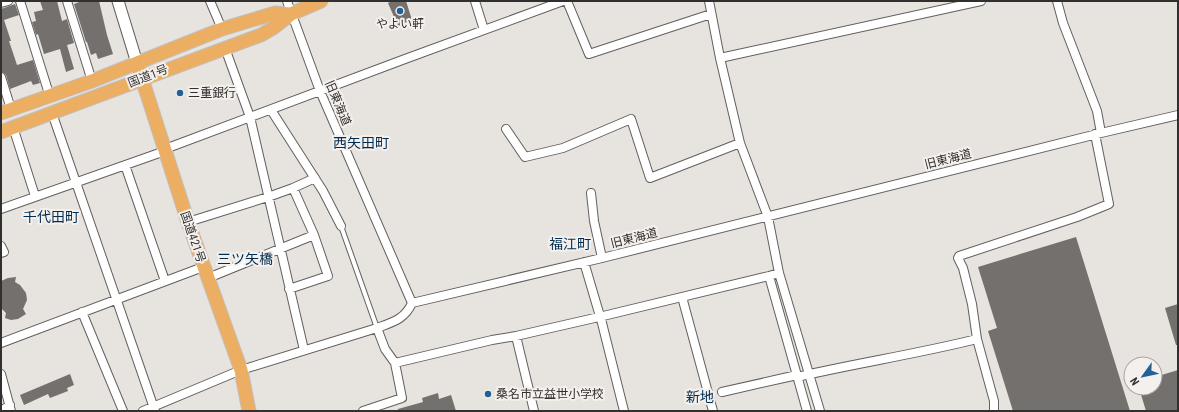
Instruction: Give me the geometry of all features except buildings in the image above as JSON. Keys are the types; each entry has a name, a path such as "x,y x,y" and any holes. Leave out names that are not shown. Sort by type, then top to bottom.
{"highway":[{"name":"国道1号","path":"7,129 261,35 291,14 321,1"},
{"name":"国道1号","path":"6,111 50,97 222,30 275,12 291,14"},
{"name":"国道421号","path":"137,63 205,273 241,370 249,411"}],"main road":[{"path":"118,1 137,63"}],"street":[{"path":"1,3 8,1"},
{"path":"20,1 50,97"},
{"path":"67,1 92,81"},
{"path":"210,1 222,30"},
{"name":"旧東海道","path":"286,1 320,91 412,303 602,258 1178,115"},
{"path":"475,1 484,30"},
{"path":"1,209 125,165 563,1"},
{"path":"567,1 589,54 711,14"},
{"path":"709,1 720,58 740,143 768,217 779,273 820,411"},
{"path":"720,58 981,1"},
{"path":"994,411 994,401 977,339 972,304 963,268 958,258 959,256 1077,217 1109,204 1098,134 1097,111 1063,23 1057,1"},
{"path":"225,48 250,117 304,350"},
{"path":"1,77 6,111"},
{"path":"272,110 315,178 341,226"},
{"path":"52,112 154,409"},
{"path":"506,129 525,157 563,148 631,119 650,178 740,143"},
{"path":"7,129 35,196"},
{"path":"125,165 165,281"},
{"path":"188,222 268,198 315,178"},
{"path":"289,289 328,276 314,235 293,188"},
{"path":"591,193 594,221 602,258"},
{"path":"1,343 165,281 205,273 280,249 314,235"},
{"path":"1,246 4,252 1,253"},
{"path":"584,262 624,411"},
{"path":"395,363 599,317 779,273"},
{"path":"769,276 807,411"},
{"path":"682,297 713,411"},
{"path":"143,411 154,409 241,370 396,321 408,311 412,303"},
{"path":"82,312 123,411"},
{"path":"363,411 402,398 395,363 385,349 377,328"},
{"path":"516,336 534,411"},
{"path":"722,392 873,360 946,347 977,339"},
{"path":"1,374 10,408 2,411"}],"lane":[{"path":"341,226 377,328"}],"place":[{"name":"やよい軒","path":"400,11"},
{"name":"三重銀行","path":"180,93"},
{"name":"桑名市立益世小学校","path":"488,394"}],"district":[{"name":"西矢田町","path":"361,143"},
{"name":"千代田町","path":"51,217"},
{"name":"福江町","path":"570,244"},
{"name":"三ツ矢橋","path":"245,259"},
{"name":"新地","path":"700,397"}]}
